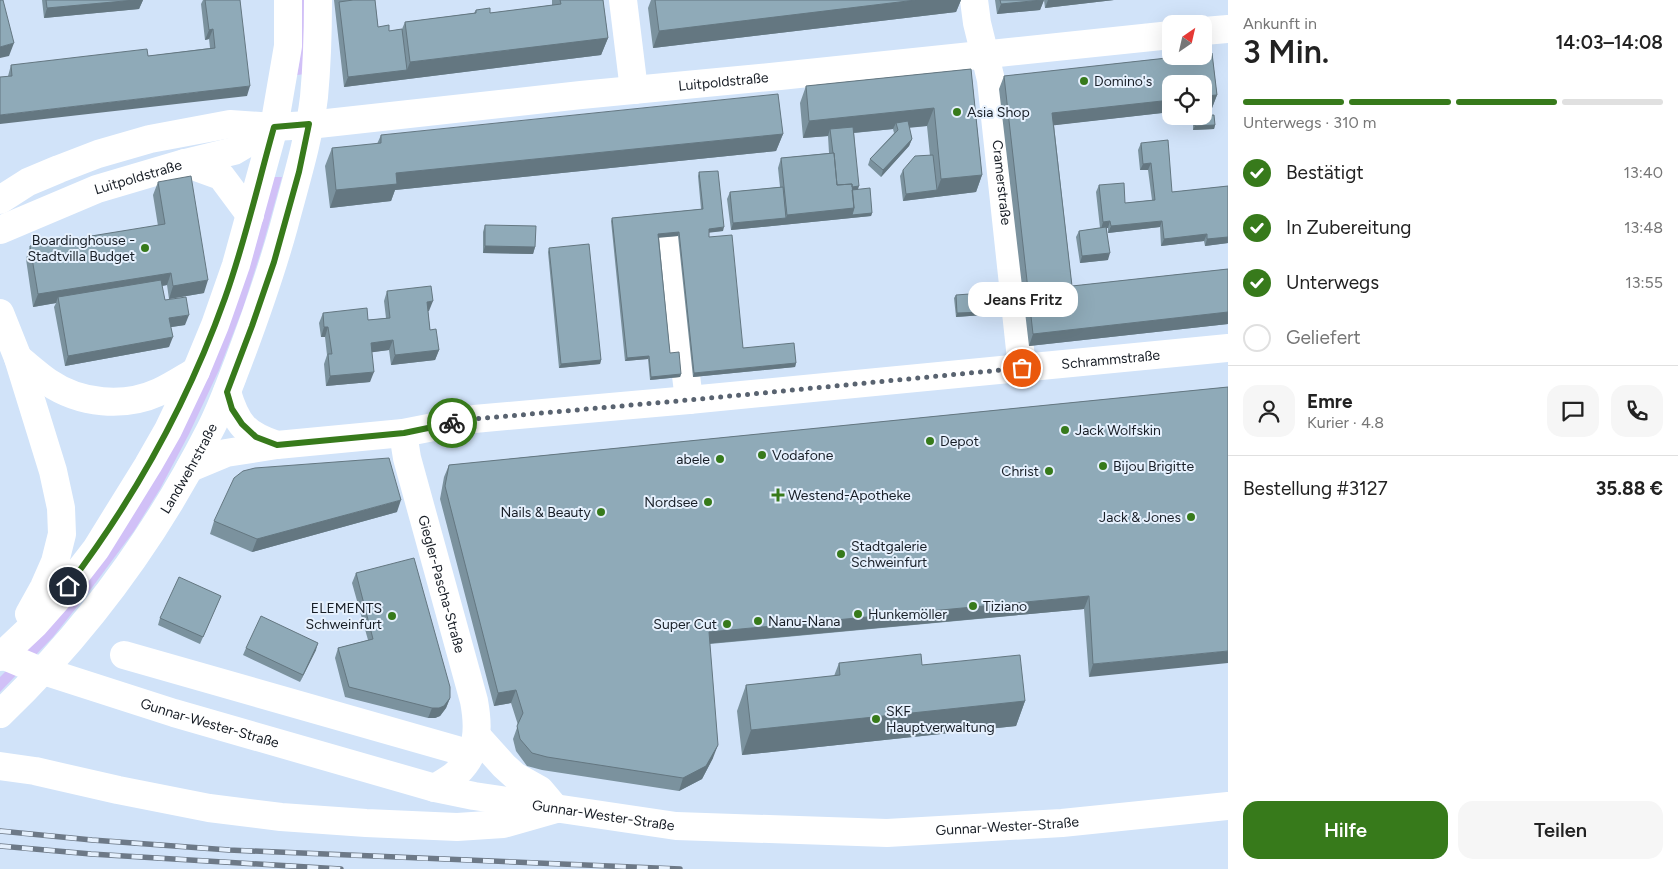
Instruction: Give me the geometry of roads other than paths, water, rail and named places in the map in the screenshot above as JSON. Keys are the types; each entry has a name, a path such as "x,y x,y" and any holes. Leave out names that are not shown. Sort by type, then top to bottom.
{"street":[{"path":"2,653 35,624 96,549 168,430 196,371 226,298 274,127 288,46 288,0"},
{"name":"Landwehrstraße","path":"0,714 35,680 101,604 122,576 162,516 211,429 252,326 274,262 299,172 314,97 318,0"},
{"path":"623,0 634,90"},
{"name":"Cramerstraße","path":"974,0 976,23 986,55 991,80 1022,368"},
{"path":"1212,30 1228,29"},
{"name":"Luitpoldstraße","path":"0,200 28,182 98,154 150,139 230,124 274,127 309,124 1162,36"},
{"name":"Luitpoldstraße","path":"0,230 97,189 185,163 234,151 274,127"},
{"path":"185,163 221,176 250,215"},
{"path":"670,244 689,400"},
{"path":"1,318 18,358 53,471 61,508 62,534 55,562 44,587 2,653"},
{"name":"Schrammstraße","path":"190,468 226,453 277,445 404,433 474,419 1228,348"},
{"path":"18,358 50,383 74,396 104,402 136,400 159,392 196,371"},
{"name":"Schrammstraße","path":"227,392 232,409 242,424 256,437 277,445"},
{"name":"Giegler-Pascha-Straße","path":"404,433 408,458 428,537 474,701 478,722 474,745"},
{"name":"Gunnar-Wester-Straße","path":"2,653 31,667 201,722 435,788 556,809 676,826 887,833 1044,824 1228,806"},
{"path":"0,766 35,771 209,808 281,817 456,827 503,824 556,809 540,790 515,776 474,745 124,655"},
{"path":"435,788 457,773 474,745"}],"railway":[{"path":"0,831 229,850 680,869"},
{"path":"0,846 91,854 341,869"}],"place":[{"name":"Domino's","path":"1084,81"},
{"name":"Asia Shop","path":"957,112"},
{"name":"Boardinghouse - Stadtvilla Budget","path":"145,248"},
{"name":"Jeans Fritz","path":"1022,368"},
{"name":"Jack Wolfskin","path":"1065,430"},
{"name":"Depot","path":"930,441"},
{"name":"Vodafone","path":"762,455"},
{"name":"abele","path":"720,459"},
{"name":"Bijou Brigitte","path":"1103,466"},
{"name":"Christ","path":"1049,471"},
{"name":"Westend-Apotheke","path":"778,495"},
{"name":"Nordsee","path":"708,502"},
{"name":"Nails & Beauty","path":"601,512"},
{"name":"Jack & Jones","path":"1191,517"},
{"name":"Stadtgalerie Schweinfurt","path":"841,554"},
{"name":"Tiziano","path":"973,606"},
{"name":"Hunkemöller","path":"858,614"},
{"name":"ELEMENTS Schweinfurt","path":"392,616"},
{"name":"Nanu-Nana","path":"758,621"},
{"name":"Super Cut","path":"727,624"},
{"name":"SKF Hauptverwaltung","path":"876,719"}]}
